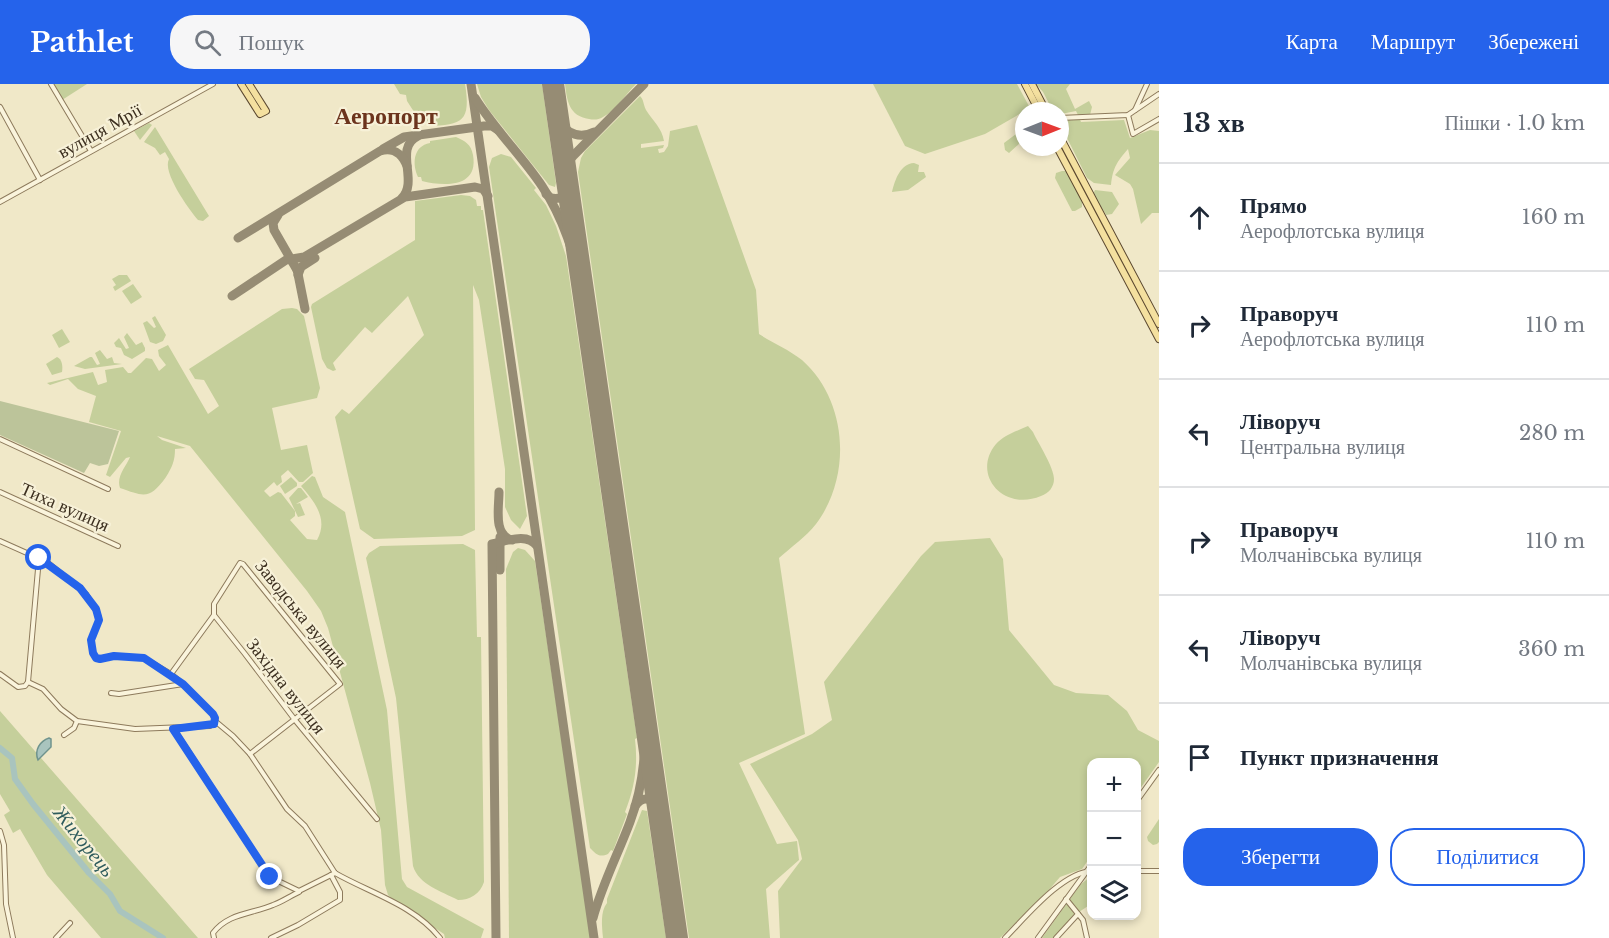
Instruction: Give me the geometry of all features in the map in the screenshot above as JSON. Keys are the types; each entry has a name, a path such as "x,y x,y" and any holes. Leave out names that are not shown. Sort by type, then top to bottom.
{"main road":[{"path":"241,84 260,114 266,111 249,84"},
{"path":"1025,84 1034,102"},
{"path":"1032,84 1041,102"},
{"path":"1069,153 1159,324"},
{"path":"1062,156 1159,339"},
{"path":"1070,172 1077,168"}],"street":[{"path":"51,84 92,151"},
{"name":"вулиця Мрії","path":"0,202 213,84"},
{"path":"1135,110 1147,84"},
{"path":"1069,118 1128,115 1159,94"},
{"path":"0,107 40,180"},
{"path":"1128,115 1133,134 1159,119"},
{"path":"0,196 5,199"},
{"path":"0,439 108,489"},
{"name":"Тиха вулиця","path":"0,492 118,546"},
{"path":"0,542 39,558 80,588 96,609 99,620 91,640 96,658 114,656 144,658 171,674 250,754 287,809 305,826 333,874 339,900 298,925 271,938"},
{"path":"0,674 18,687 25,686 28,682 39,558"},
{"name":"Заводська вулиця","path":"214,615 214,604 240,563 243,564 340,684 295,720"},
{"path":"171,674 214,615"},
{"name":"Західна вулиця","path":"214,615 295,720 377,819"},
{"path":"28,682 43,690 61,709 78,721 135,729 210,726 215,721"},
{"path":"111,693 119,694 183,684"},
{"path":"250,754 295,720"},
{"path":"64,735 74,728 78,721"},
{"path":"173,729 270,877 299,891"},
{"path":"1141,796 1159,771"},
{"path":"0,831 4,845 6,904 13,938"},
{"path":"1141,871 1159,871"},
{"path":"1005,938 1066,880 1087,873"},
{"path":"214,938 213,933 219,925 247,912 272,906 333,874"},
{"path":"333,874 389,900 417,917 440,938"},
{"path":"1038,938 1087,874"},
{"path":"1066,899 1083,920 1087,938"},
{"path":"1056,938 1078,914"},
{"path":"56,938 70,923"}],"green space":[{"path":"53,84 87,84 62,100"},
{"path":"394,84 465,84 467,106 465,113 457,122 428,126 425,122 421,122 407,101 406,95 400,94"},
{"path":"477,84 542,84 555,187 549,185 489,110 481,97"},
{"path":"565,84 636,84 612,111 594,120 577,115 573,111 568,102"},
{"path":"873,84 1017,84 1027,102 1015,102 1015,117 985,134 925,154 905,146"},
{"path":"1036,84 1070,84 1066,89 1075,109 1089,101 1092,107 1090,115 1078,115 1076,111 1069,112 1069,102 1048,102"},
{"path":"640,96 664,141 641,144 641,148 664,145 663,148 658,149 659,153 664,152 668,146 670,131 697,125 756,290 759,334 797,356 817,377 829,396 840,439 840,462 828,505 812,529 779,558 805,734 739,763 777,844 797,841 799,860 766,889 770,938 689,938 578,172 585,151"},
{"path":"1079,117 1081,122 1124,120 1130,138 1150,130 1159,131 1159,213 1152,213 1141,224 1133,189 1130,184 1115,175 1130,158 1128,149 1116,165 1111,185 1094,183 1087,178 1069,142 1069,118"},
{"path":"149,123 152,125 140,140 134,131"},
{"path":"155,127 209,216 203,221 198,220 172,181 168,165 169,159 165,152 160,155 155,148 144,142"},
{"path":"1015,135 1015,148 1009,153 1005,150 1004,143"},
{"path":"456,137 471,148 473,166 470,174 457,183 439,184 422,181 415,167 415,156 420,148 430,141"},
{"path":"501,154 511,157 536,188 534,190 546,205 556,226 566,256 637,738 635,739 635,776 625,812 627,814 613,851 602,856 590,848 489,167 492,158"},
{"path":"914,163 919,165 918,172 924,172 926,177 908,190 892,192 902,169"},
{"path":"1066,171 1082,201 1082,207 1075,211 1072,211 1055,178 1056,173"},
{"path":"1073,172 1159,332 1159,336"},
{"path":"1095,190 1112,192 1119,204 1112,214 1106,215 1093,194"},
{"path":"461,195 470,196 476,200 477,206 481,206 483,210 527,516 520,529 511,520 505,507 505,469 479,300 473,285 475,530 462,536 374,539 360,529 335,417 342,409 349,414 424,335 408,296 372,333 365,327 333,363 336,370 333,371 327,368 322,359 311,307 312,304 415,240 415,201"},
{"path":"119,275 127,275 131,281 115,291 113,287 116,285 112,279"},
{"path":"133,284 142,297 131,304 122,291"},
{"path":"282,309 297,309 304,316 320,388 317,398 272,408 281,450 307,445 313,473 303,482 299,482 288,470 281,476 282,482 277,486 274,482 264,491 270,497 278,492 281,493 295,511 295,516 290,520 307,539 317,540 321,525 321,518 315,504 301,486 312,476 315,477 323,497 345,512 387,710 402,879 407,887 484,929 481,938 445,938 444,934 388,895 385,885 381,830 370,783 328,628 321,611 307,591 190,446 157,436 186,448 175,449 174,460 168,473 151,493 141,494 120,488 120,476 130,457 126,458 110,477 106,475 121,431 89,422 96,396 78,389 68,379 50,385 47,383 93,372 98,385 107,382 105,370 123,367 131,373 146,358 152,359 159,371 166,365 159,356 158,350 168,345 208,414 219,406 204,380 195,379 189,369"},
{"path":"155,316 166,335 163,341 156,344 150,342 143,323 147,321 154,328 156,327 152,318"},
{"path":"62,329 70,342 59,348 52,335"},
{"path":"127,333 136,345 142,342 145,348 145,351 132,359 124,355 121,348 116,347 114,343 119,338 126,349 129,348 124,337"},
{"path":"100,350 107,359 112,357 114,363 122,364 85,369 74,366 90,357 97,365 100,364 95,353"},
{"path":"57,357 62,363 62,372 52,375 46,364"},
{"path":"0,401 119,431 108,464 99,466 90,463 84,473 0,435"},
{"path":"1028,426 1049,462 1054,482 1050,489 1041,496 1027,500 1014,499 1003,494 989,478 987,467 989,456 996,444 1003,438"},
{"path":"291,477 297,486 285,494 280,486"},
{"path":"298,488 301,488 308,497 296,504 300,503 305,515 298,517 289,498"},
{"path":"990,538 1003,559 1009,630 1054,685 1076,693 1108,695 1127,711 1138,730 1159,741 1159,762 1141,787 1141,758 1087,758 1087,862 1082,869 1060,877 1042,898 1000,938 780,938 778,891 802,859 798,840 750,764 812,734 832,720 824,682 921,556 935,542"},
{"path":"463,544 475,550 477,637 481,637 484,882 474,896 458,900 425,883 413,866 396,698 366,558 369,553 380,546"},
{"path":"518,548 525,550 535,561 591,938 509,938 506,569 513,552"},
{"path":"0,711 198,938 101,938 47,875 20,829 13,833 4,815 10,811 0,794"},
{"path":"642,810 647,811 666,938 603,938 603,911"},
{"path":"1159,819 1159,842 1153,845 1147,837"},
{"path":"1087,879 1087,907 1079,912 1056,938 1042,938 1080,885"}],"water":[{"path":"49,738 51,747 38,760 39,746"}],"waterway":[{"name":"Жихорець","path":"0,748 12,758 15,779 33,804 89,873 110,894 120,911 163,938"}],"taxiway":[{"path":"471,84 594,938"},
{"path":"566,172 568,162 573,156 644,84"},
{"path":"475,98 550,198 567,237 583,293"},
{"path":"559,122 566,130 575,134 584,135 594,132"},
{"path":"383,149 404,137 484,126 492,126 498,130"},
{"path":"402,198 407,191 408,183 407,148 418,136"},
{"path":"238,238 380,151 396,152 407,166"},
{"path":"232,296 286,260 304,257 405,197 475,187 483,189 488,196"},
{"path":"546,194 551,198 560,198 565,195 568,187"},
{"path":"278,215 273,223 274,230 297,270"},
{"path":"298,275 301,267 315,258"},
{"path":"297,269 305,309"},
{"path":"499,492 498,520 502,533 512,540"},
{"path":"500,537 500,570"},
{"path":"496,938 492,544 522,538 528,539 537,546"},
{"path":"593,918 638,795 644,754 644,712"},
{"path":"635,806 641,800 647,799 658,808"}],"runway":[{"path":"553,84 677,938"}],"district":[{"name":"Аеропорт","path":"386,115"}],"route":[{"path":"39,558 80,588 96,609 99,620 91,640 96,658 114,656 144,658 171,674 213,714 215,721 210,726 173,729 270,877"}]}
